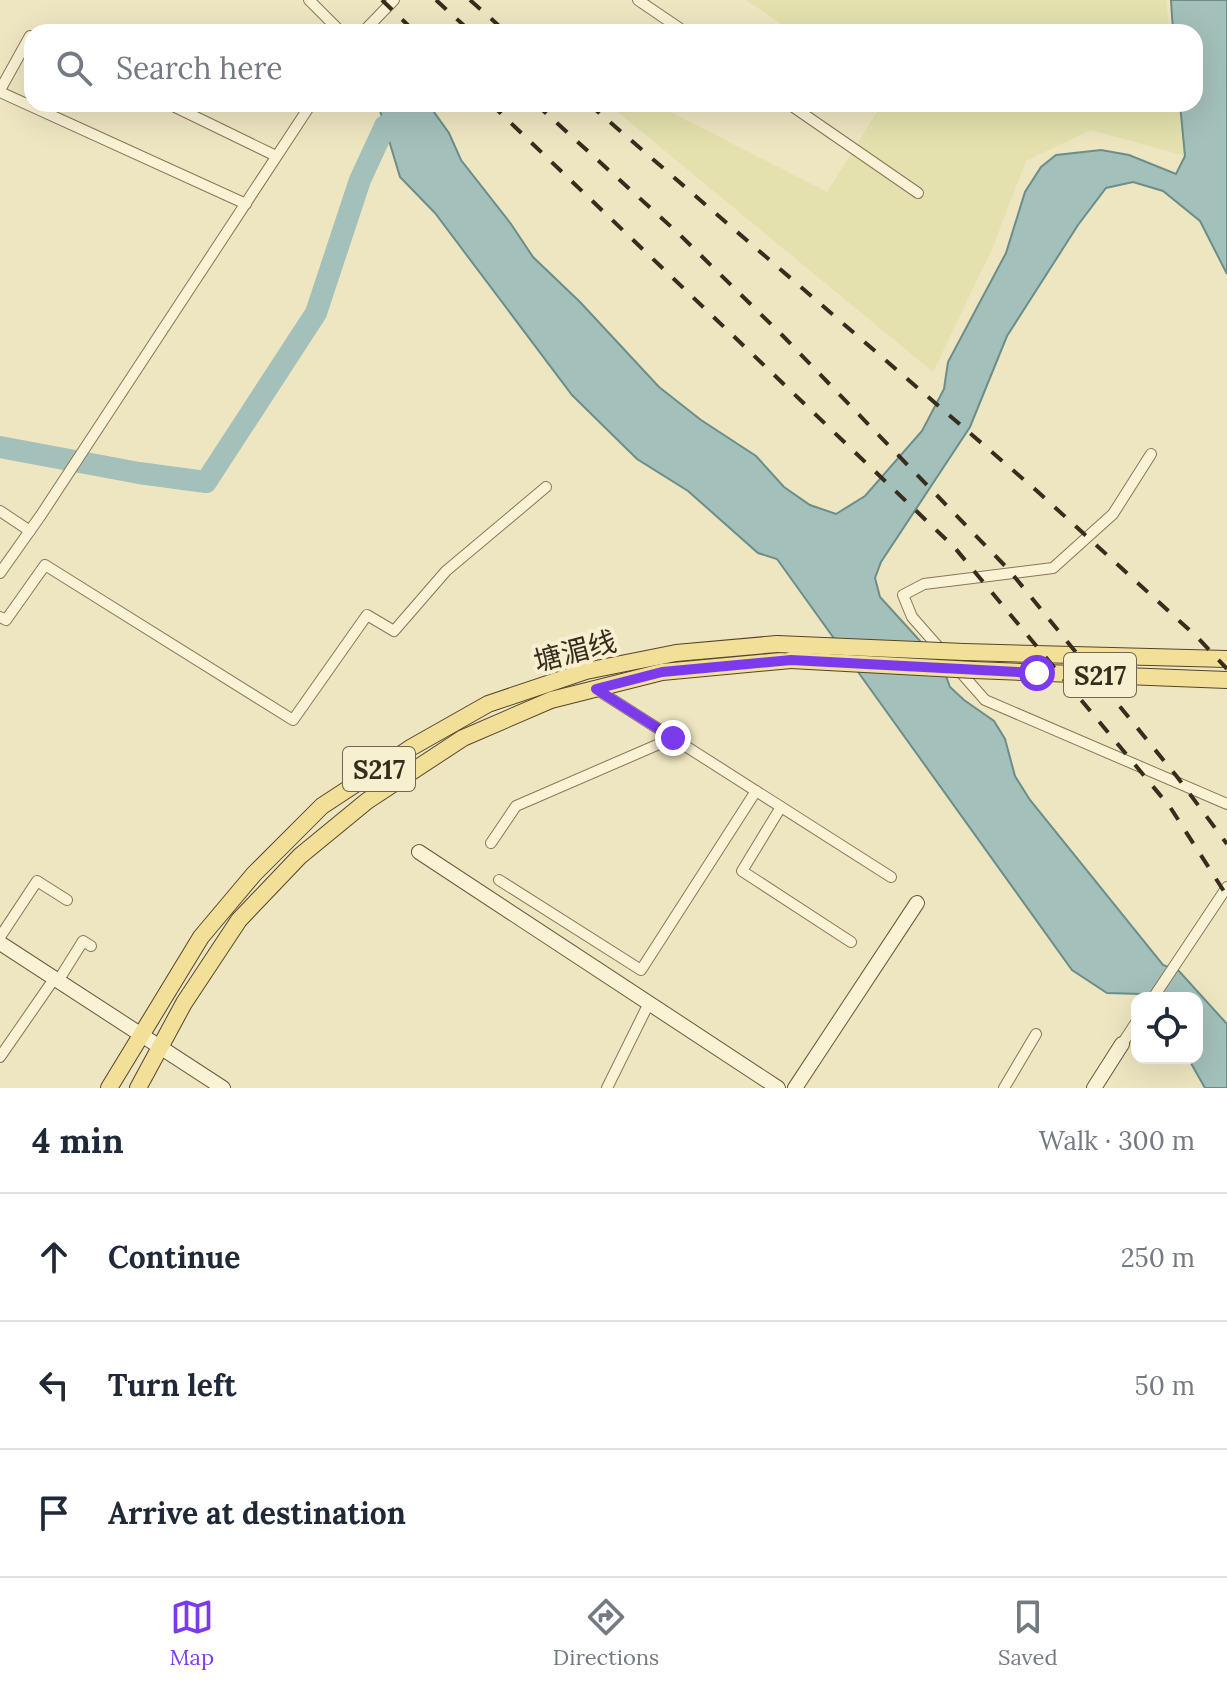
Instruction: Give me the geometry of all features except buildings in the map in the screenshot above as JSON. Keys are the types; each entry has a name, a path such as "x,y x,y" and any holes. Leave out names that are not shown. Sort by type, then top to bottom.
{"main road":[{"name":"塘湄线","path":"109,1088 201,937 254,874 322,806 412,747 488,704 586,671 676,653 777,644 1227,659"},
{"name":"S217","path":"138,1088 184,1003 239,920 311,847 367,801 463,738 551,700 662,672 791,660 1227,680"}],"street":[{"path":"309,0 333,24"},
{"path":"371,24 394,0"},
{"path":"638,0 673,24"},
{"path":"24,50 0,91 24,102"},
{"path":"46,112 246,204"},
{"path":"185,112 276,156"},
{"path":"0,573 306,112"},
{"path":"801,112 918,193"},
{"path":"1151,454 1113,514 1053,568 924,584 903,595 912,617 985,700 1227,804"},
{"path":"0,617 6,620 45,565 293,720 367,615 394,631 446,571 546,487"},
{"path":"0,511 30,531"},
{"path":"596,689 891,877"},
{"path":"491,843 516,806 673,738"},
{"path":"499,880 641,970 756,791"},
{"path":"781,807 742,871 851,942"},
{"path":"419,852 778,1088"},
{"path":"67,900 37,881 0,940 223,1088"},
{"path":"1157,992 1227,887"},
{"path":"795,1088 917,903"},
{"path":"0,1057 83,941 91,946"},
{"path":"607,1088 649,1003"},
{"path":"1094,1088 1131,1030"},
{"path":"1004,1088 1036,1034"}],"shaded area":[{"path":"746,0 1166,0 1169,24 781,24"},
{"path":"618,112 671,112 827,192 877,112 1180,112 1185,156 1091,130 1026,161 993,247 933,372"}],"water":[{"path":"1171,0 1227,0 1227,274 1200,221 1163,191 1133,182 1106,188 1078,225 1007,336 970,427 881,562 875,578 880,597 942,665 950,687 994,721 1005,739 1015,776 1030,800 1163,965 1179,971 1198,992 1107,993 1072,970 777,559 758,553 688,491 637,459 572,395 435,213 400,177 380,112 434,112 449,133 461,160 533,257 580,302 659,387 701,420 756,456 784,487 810,505 836,514 865,496 922,431 944,389 948,362 1006,253 1025,192 1041,167 1056,155 1101,150 1129,155 1176,174 1185,156 1181,112 1203,112 1203,24 1172,24"},
{"path":"1203,998 1227,1024 1227,1088 1205,1088 1191,1064 1203,1064"}],"waterway":[{"path":"0,447 206,482 316,313 360,180 385,126"}],"railway":[{"path":"382,0 407,24"},
{"path":"436,0 462,24"},
{"path":"470,0 497,24"},
{"path":"499,112 955,548 1170,807 1227,896"},
{"path":"545,112 678,233 783,336 1009,570 1178,778 1227,844"},
{"path":"598,112 1037,491 1197,637 1227,669"}],"route":[{"path":"673,738 596,689 662,672 791,660 1037,673"}]}
